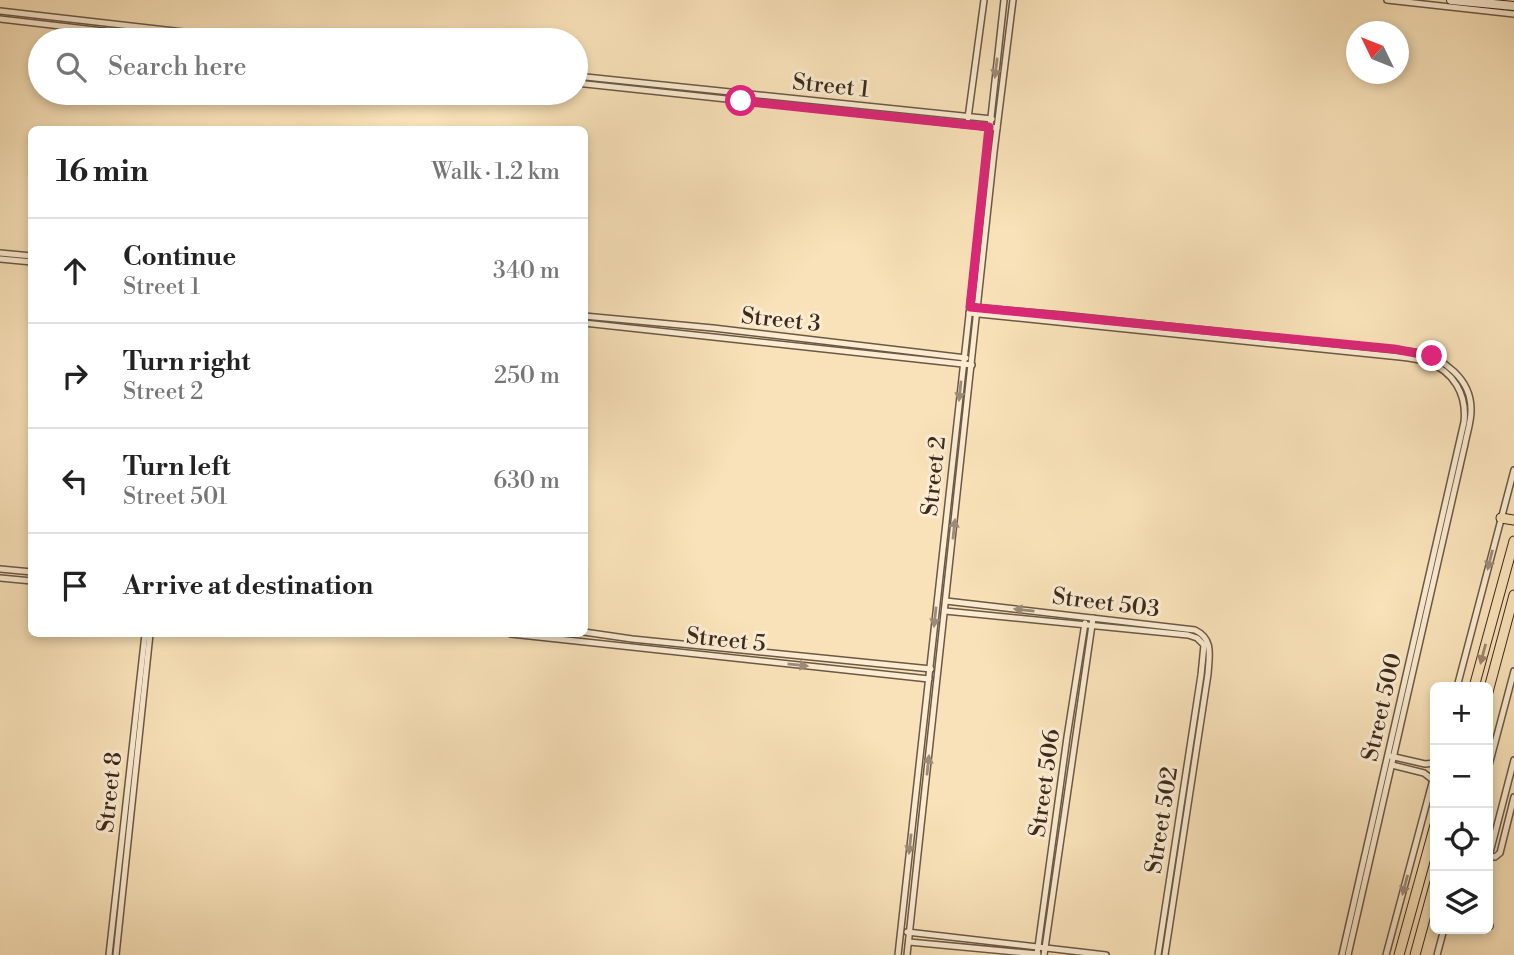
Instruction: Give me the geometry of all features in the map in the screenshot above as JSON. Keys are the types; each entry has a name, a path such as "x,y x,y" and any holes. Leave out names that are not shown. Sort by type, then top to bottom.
{"highway":[{"path":"1501,518 1514,520"},
{"path":"1475,682 1514,541"},
{"path":"1491,682 1514,594"},
{"path":"1399,955 1430,843"},
{"path":"1415,955 1430,901"}],"main road":[{"path":"1451,0 1514,6"}],"street":[{"path":"967,125 984,0"},
{"name":"Street 2","path":"898,955 1004,0"},
{"name":"Street 2","path":"907,955 1013,0"},
{"path":"1387,0 1514,14"},
{"path":"0,11 148,28"},
{"path":"0,19 78,28"},
{"name":"Street 1","path":"588,77 998,120"},
{"name":"Street 1","path":"588,84 998,128"},
{"path":"746,102 747,94"},
{"path":"0,253 28,256"},
{"path":"0,259 28,262"},
{"path":"970,310 977,310"},
{"name":"Street 500","path":"977,310 1422,360 1443,370 1462,394 1468,410 1457,467 1348,955"},
{"name":"Street 3","path":"588,316 713,328 972,362"},
{"name":"Street 3","path":"588,323 964,360"},
{"path":"1458,682 1514,470"},
{"path":"0,569 28,572"},
{"path":"0,578 28,581"},
{"name":"Street 503","path":"946,601 1090,617 1188,635 1204,645 1202,690"},
{"name":"Street 503","path":"945,611 1088,626 1148,628"},
{"name":"Street 506","path":"1042,952 1090,617"},
{"name":"Street 5","path":"588,633 938,670"},
{"name":"Street 8","path":"109,955 145,637"},
{"name":"Street 8","path":"116,955 150,637"},
{"name":"Street 5","path":"539,637 937,680"},
{"path":"1493,752 1514,671"},
{"name":"Street 502","path":"1158,955 1202,690"},
{"name":"Street 502","path":"1165,955 1195,735"},
{"path":"1391,756 1430,764"},
{"path":"1493,842 1511,784 1514,760"},
{"path":"1389,764 1422,772 1430,778"},
{"path":"1386,955 1430,791"},
{"path":"1493,857 1500,853 1514,797"},
{"name":"Street 500","path":"1342,955 1380,804"},
{"path":"901,931 1042,952"},
{"path":"1437,955 1443,934"},
{"path":"909,942 1106,955"}],"route":[{"path":"741,101 989,127 970,307 1394,349 1432,356"}]}
